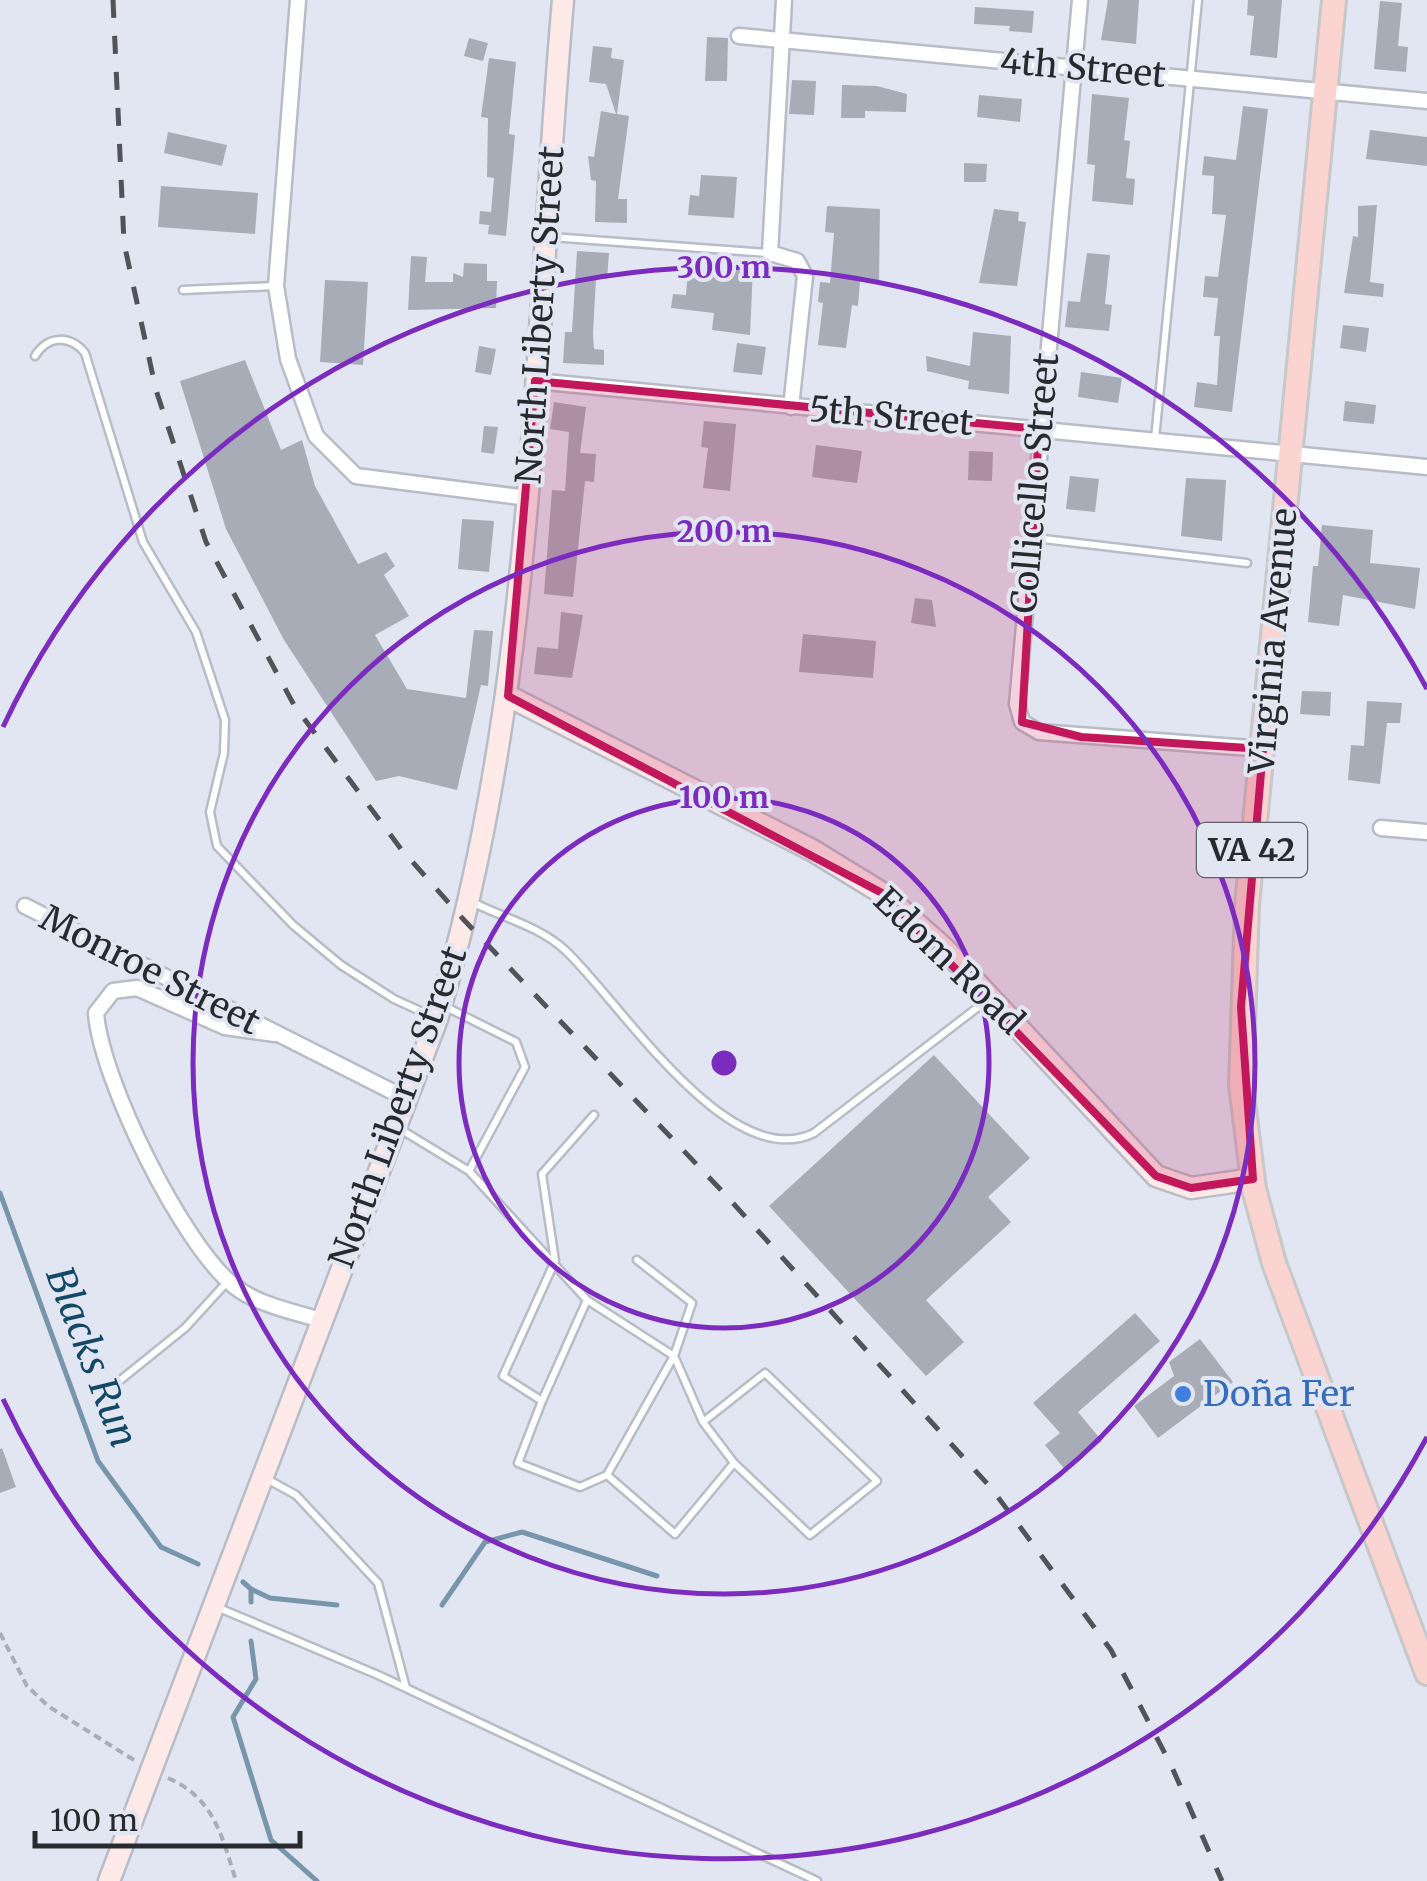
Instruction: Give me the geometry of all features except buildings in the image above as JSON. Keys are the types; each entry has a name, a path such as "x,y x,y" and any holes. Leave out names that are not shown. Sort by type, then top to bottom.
{"main road":[{"name":"Virginia Avenue","path":"1334,0 1240,1007 1241,1085 1253,1180 1281,1286 1427,1673"}],"street":[{"path":"298,0 276,286 288,360 316,436 356,476 528,498"},
{"name":"North Liberty Street","path":"109,1881 439,1012 469,900 508,696 528,498 563,0"},
{"path":"784,0 770,253 793,259 805,272 790,407"},
{"name":"Collicello Street","path":"1080,0 1017,704 1022,722 1039,732 1263,749"},
{"name":"4th Street","path":"739,36 1427,101"},
{"name":"5th Street","path":"535,381 1427,466"},
{"name":"Edom Road","path":"508,696 848,870 923,927 1156,1176 1191,1188 1253,1180"},
{"path":"1381,828 1427,832"},
{"name":"Monroe Street","path":"25,906 405,1098"},
{"name":"Monroe Street","path":"275,1034 225,1027 137,988 110,994 96,1014 106,1056 164,1192 192,1239 229,1280 257,1299 320,1320"}],"lane":[{"path":"1155,440 1198,0"},
{"path":"544,236 770,253"},
{"path":"183,290 276,286"},
{"path":"35,356 44,344 60,339 75,343 86,353 144,542 203,651 226,728 210,812 212,834 220,852 293,926 348,971 516,1042 525,1068 468,1171"},
{"path":"1029,537 1247,562"},
{"path":"469,900 560,946 655,1053 748,1132 769,1140 788,1142 814,1133 990,997"},
{"path":"542,1401 503,1376 555,1262 542,1174 594,1114"},
{"path":"394,1126 468,1171 587,1300 674,1356 703,1422 734,1463 810,1535 877,1480 764,1373 703,1422"},
{"path":"587,1300 518,1462 580,1488 607,1476 674,1356 692,1303 637,1260"},
{"path":"118,1382 185,1328 229,1280"},
{"path":"607,1476 675,1534 734,1463"},
{"path":"262,1476 296,1495 378,1584 406,1688"},
{"path":"213,1606 406,1688 817,1881"}],"path":[{"path":"0,1633 27,1686 48,1706 65,1721 138,1763"},
{"path":"166,1777 206,1802 218,1825 236,1881"}],"highlighted area":[{"path":"535,381 1039,429 1022,722 1081,737 1263,749 1241,1007 1253,1179 1191,1188 1156,1176 882,893 508,696"}],"waterway":[{"name":"Blacks Run","path":"0,1193 98,1461 161,1547 198,1564"},
{"path":"442,1605 485,1542 522,1532 657,1576"},
{"name":"Blacks Run","path":"243,1582 251,1589 251,1602"},
{"path":"251,1589 270,1598 337,1605"},
{"name":"Blacks Run","path":"251,1641 256,1679 233,1717 271,1840 317,1881"}],"railway":[{"path":"113,0 124,243 156,390 206,542 294,705 401,849 464,920 722,1191 992,1489 1111,1650 1171,1765 1222,1881"}],"place":[{"name":"Doña Fer","path":"1183,1394"}]}
